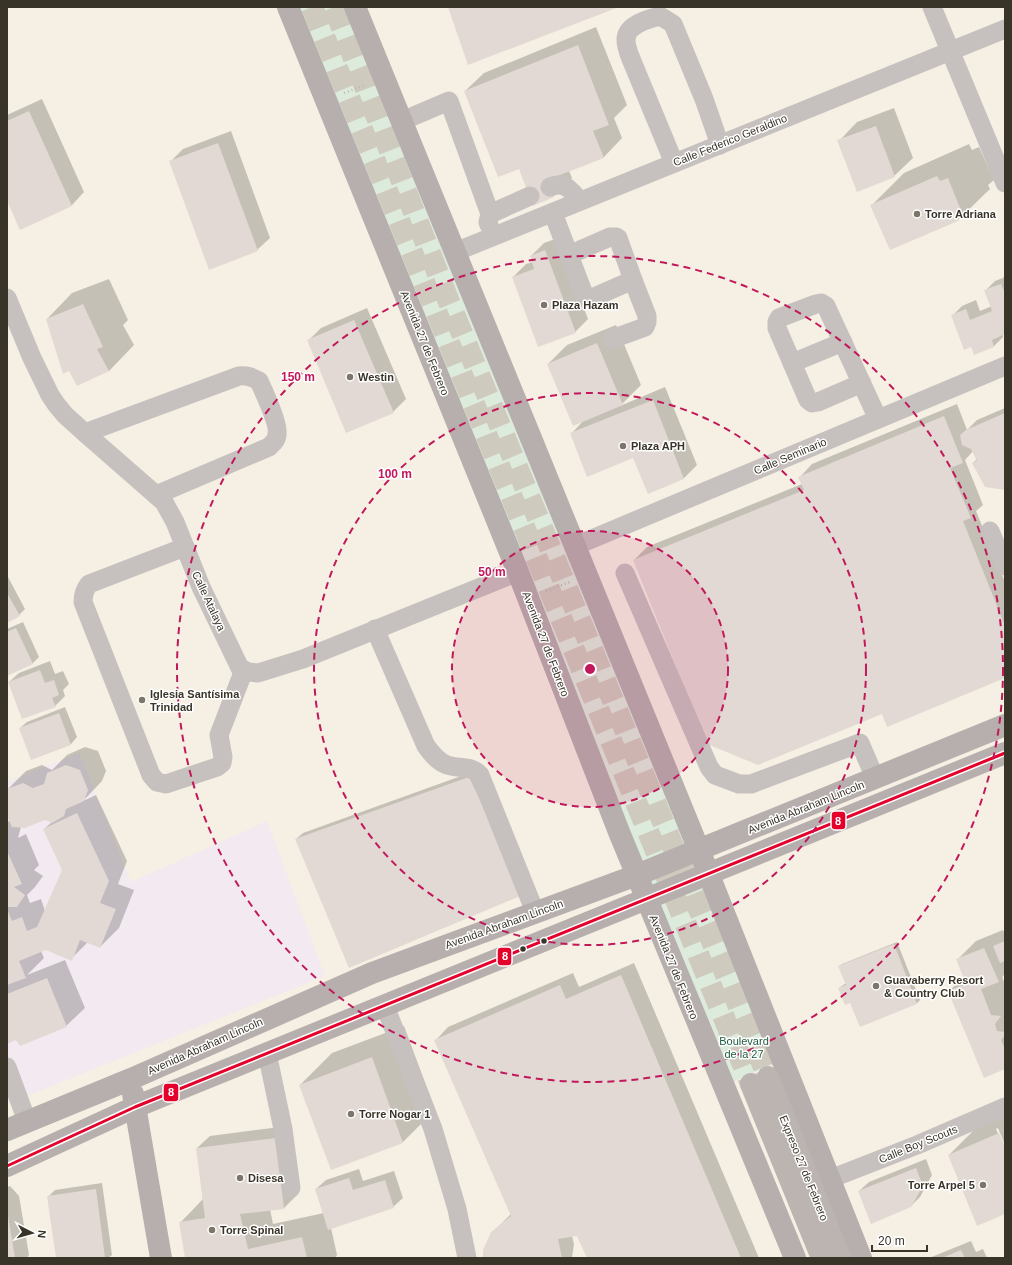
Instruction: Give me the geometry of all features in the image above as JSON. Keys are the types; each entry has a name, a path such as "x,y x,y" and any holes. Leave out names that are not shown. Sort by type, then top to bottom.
{"highway":[{"name":"Expreso 27 de Febrero","path":"822,1258 760,1081 840,1258"}],"main road":[{"name":"Avenida 27 de Febrero","path":"288,7 518,572 647,900 795,1258"},
{"path":"355,7 699,850 861,1258"},
{"name":"Avenida Abraham Lincoln","path":"7,1130 131,1079 372,973 637,875 1005,725"},
{"path":"7,1166 134,1107 647,900 1005,753"},
{"path":"131,1079 134,1107 161,1258"}],"street":[{"path":"932,7 1005,183"},
{"path":"674,163 629,54 626,40 630,30 644,19 660,16 673,24 704,98 720,145"},
{"name":"Calle Federico Geraldino","path":"455,252 1005,29"},
{"path":"402,121 449,101 490,214 488,222 494,237"},
{"path":"550,187 559,184 568,187 580,202"},
{"path":"490,214 530,196"},
{"path":"553,213 585,297 592,298 633,280"},
{"path":"578,251 610,237 616,236 618,238 647,316 647,322 644,327 612,339"},
{"name":"Calle Atalaya","path":"7,298 32,358 50,395 65,415 164,502 175,522 200,587 240,668 244,670"},
{"path":"862,384 818,402 812,403 808,400 777,328 779,318 816,304 821,303 826,306 843,342 878,419"},
{"path":"792,363 843,342"},
{"name":"Calle Seminario","path":"575,546 1005,366"},
{"path":"84,433 239,376 246,375 259,381 278,428 276,439 273,443 269,447 156,494"},
{"path":"990,531 1005,566"},
{"path":"185,547 89,584 83,596 83,602 151,775 157,782 166,784 217,767 222,763 223,757 219,735 244,670 258,673 303,659 518,572"},
{"path":"625,573 709,767 715,775 739,784 751,784 860,743 875,778"},
{"path":"375,629 426,746 439,761 447,765 472,769 480,775 535,912"},
{"path":"385,1006 433,1128 457,1209 467,1258"},
{"path":"267,1053 283,1129 291,1188"},
{"path":"7,1067 27,1121"},
{"name":"Calle Boy Scouts","path":"830,1179 1005,1107"}],"path":[{"path":"326,100 384,77"},
{"path":"528,599 587,576"}],"shaded area":[{"path":"79,753 131,882 267,821 325,976 7,1104 7,782"}],"green space":[{"name":"Boulevard de la 27","path":"295,7 349,7 778,1062 731,1083"}],"building":[{"path":"448,7 619,7 468,65"},
{"path":"578,45 609,125 593,131 604,158 547,180 554,197 533,206 519,169 498,177 464,91"},
{"path":"29,111 72,206 20,230 7,201 7,121"},
{"path":"876,126 895,177 857,192 837,140"},
{"path":"218,143 258,251 209,270 169,161"},
{"name":"Torre Adriana","path":"937,176 940,181 948,178 962,213 956,215 958,221 890,250 870,205"},
{"name":"Plaza Hazam","path":"545,250 576,333 538,347 512,277 534,269 530,256"},
{"path":"1001,284 1005,293 1005,334 992,340 994,347 974,355 971,347 964,350 951,315 966,309 970,320 992,311 984,290"},
{"path":"83,304 103,347 97,349 109,371 77,386 69,371 63,374 46,319"},
{"name":"Westin","path":"354,320 394,413 346,433 307,340"},
{"path":"597,343 623,405 573,426 547,364"},
{"name":"Plaza APH","path":"653,400 684,479 648,494 633,458 587,477 570,433"},
{"path":"1005,413 1005,490 985,487 972,463 977,461 971,449 962,445 960,435 966,430"},
{"path":"944,416 963,463 950,468 971,518 963,521 1005,626 1005,678 887,727 882,714 758,765 707,744 633,560 804,490 798,477"},
{"path":"7,593 20,616 7,623"},
{"path":"16,628 33,664 7,676 7,632"},
{"path":"40,670 45,683 54,680 59,695 52,698 56,707 22,719 8,682"},
{"path":"59,713 71,745 31,760 19,728"},
{"path":"66,765 80,770 88,790 84,801 66,809 64,816 52,823 45,820 25,828 12,827 7,816 7,789 23,783 33,788 44,784 47,773"},
{"path":"469,777 525,894 349,968 295,839"},
{"path":"77,813 109,881 100,903 116,909 100,948 80,940 72,961 46,950 19,961 26,978 7,985 7,909 12,921 22,917 27,931 37,927 62,870 43,829"},
{"path":"7,851 22,884 14,887 25,895 17,907 7,907"},
{"path":"1005,941 1005,961 1000,963 993,946"},
{"name":"Guavaberry Resort & Country Club","path":"894,944 917,1004 860,1027 850,1003 845,1005 838,988 846,985 838,966"},
{"path":"984,948 999,982 981,989 991,1015 1001,1016 995,1024 997,1031 1005,1032 1005,1035 1001,1040 1005,1049 1005,1069 984,1078 948,991 966,984 956,959"},
{"path":"621,975 741,1258 587,1258 577,1236 558,1239 562,1258 483,1258 483,1250 491,1232 511,1216 434,1040 560,985 566,999"},
{"path":"47,978 67,1027 20,1046 16,1040 7,1044 7,994"},
{"name":"Torre Nogar 1","path":"372,1057 403,1143 331,1170 299,1085"},
{"name":"Torre Arpel 5","path":"999,1133 1005,1147 1005,1214 977,1226 948,1155"},
{"name":"Disesa","path":"276,1138 284,1209 240,1214 248,1249 302,1237 307,1258 185,1258 179,1222 205,1218 196,1148"},
{"path":"916,1168 923,1186 911,1207 871,1224 858,1191"},
{"path":"349,1178 353,1190 385,1180 394,1208 328,1230 315,1189"},
{"path":"96,1189 105,1258 56,1258 47,1196"},
{"path":"8,1216 15,1258 7,1258"},
{"path":"961,1250 965,1258 942,1258"}],"tunnel":[{"path":"312,7 751,1084"},
{"path":"334,7 449,302 768,1077"}],"transit line":[{"name":"8","path":"7,1166 135,1107 1005,753"}],"place":[{"name":"Torre Adriana","path":"917,214"},
{"name":"Plaza Hazam","path":"544,305"},
{"name":"Westin","path":"350,377"},
{"name":"Plaza APH","path":"623,446"},
{"name":"Iglesia Santísima Trinidad","path":"142,700"},
{"name":"Guavaberry Resort & Country Club","path":"876,986"},
{"name":"Torre Nogar 1","path":"351,1114"},
{"name":"Disesa","path":"240,1178"},
{"name":"Torre Arpel 5","path":"983,1185"},
{"name":"Torre Spinal","path":"212,1230"}]}
